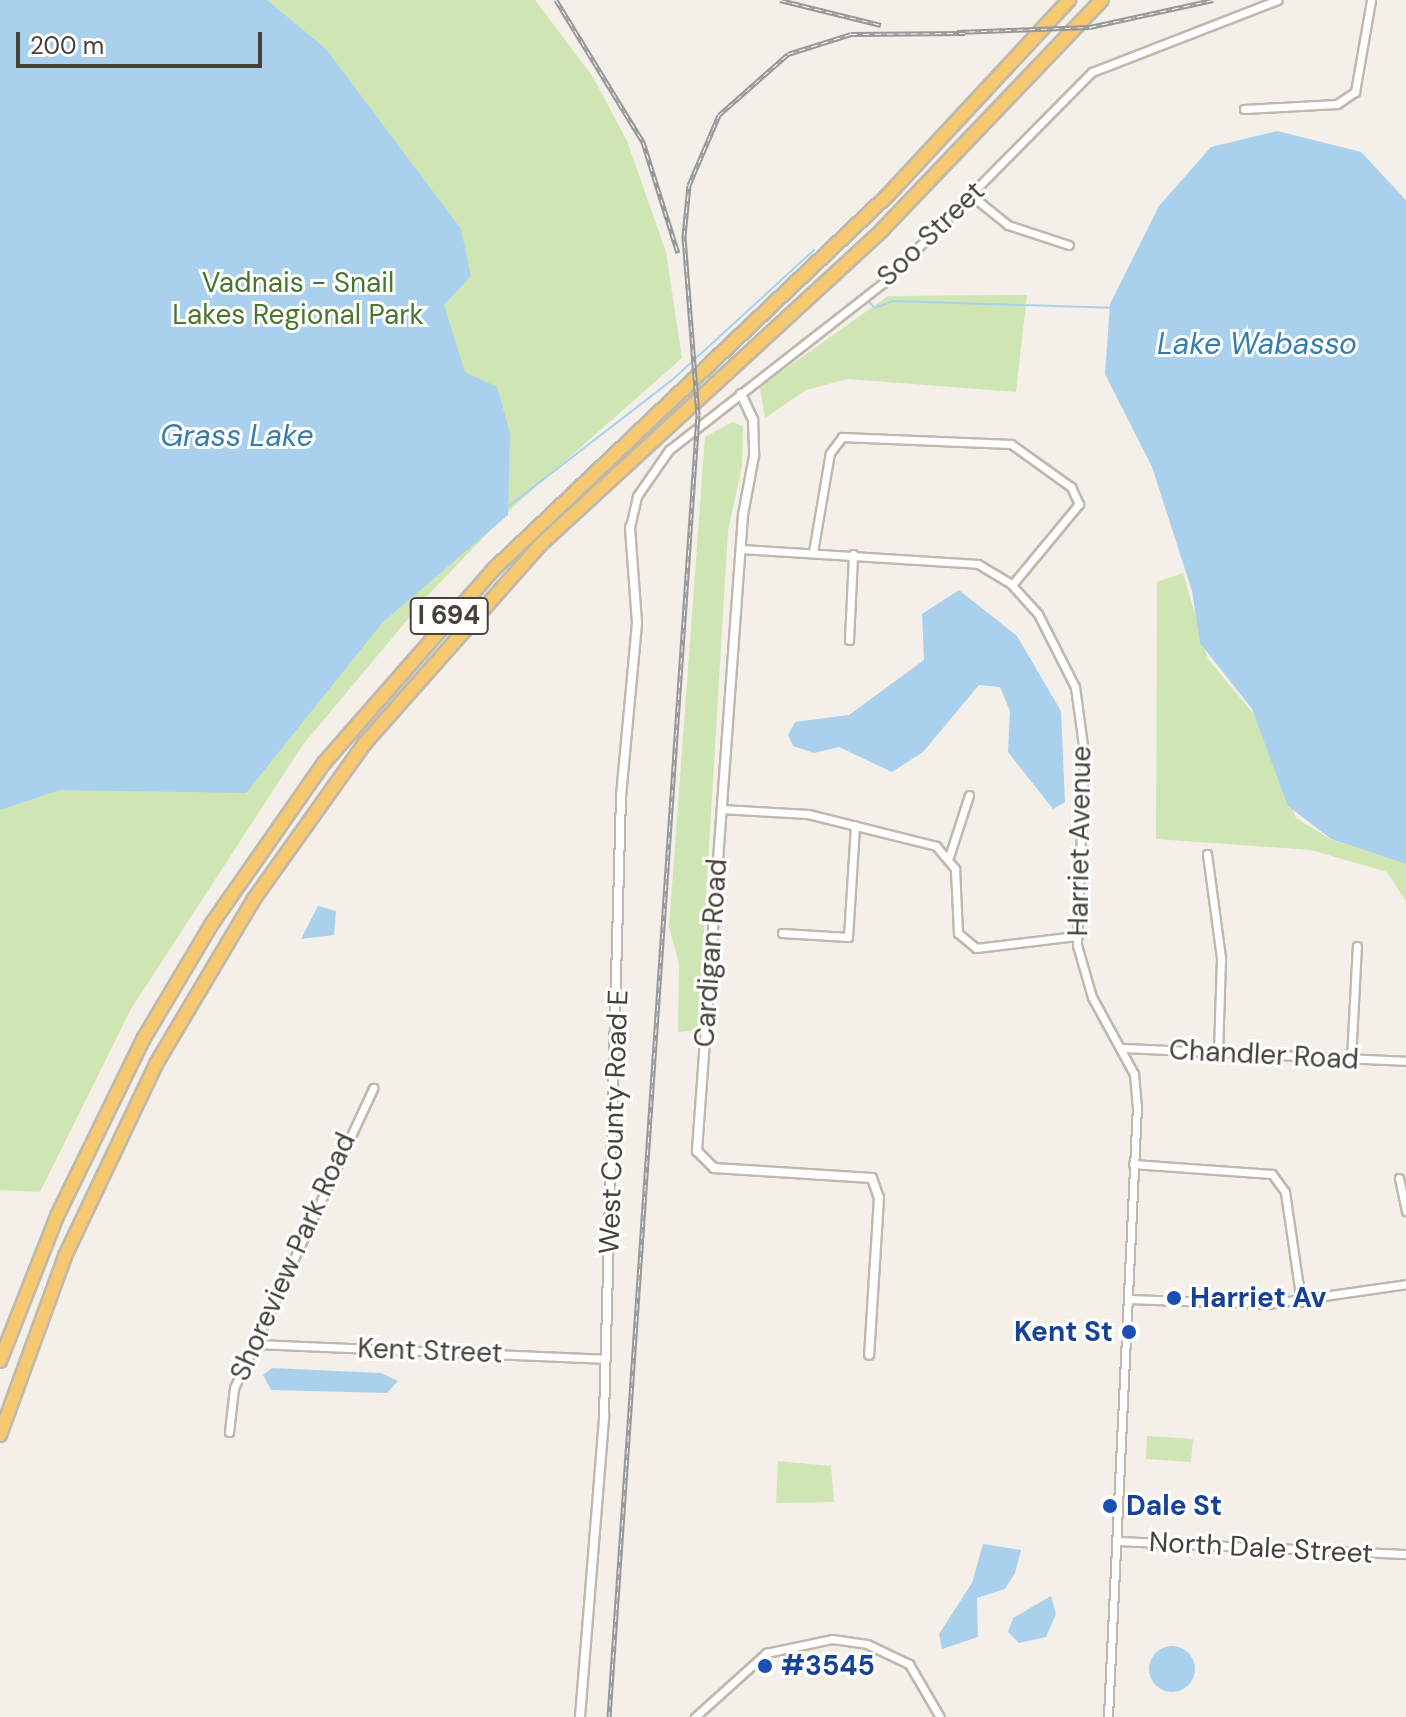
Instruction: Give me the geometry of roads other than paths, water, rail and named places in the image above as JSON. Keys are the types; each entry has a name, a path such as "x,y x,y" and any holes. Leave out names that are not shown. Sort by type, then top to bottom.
{"highway":[{"name":"I 694","path":"0,1361 57,1216 144,1038 211,925 324,763 494,569 888,195 1069,0"},
{"name":"I 694","path":"0,1435 65,1256 156,1064 254,899 365,743 540,545 834,277 1101,3"}],"street":[{"name":"Soo Street","path":"630,527 654,467 741,394 883,283 1099,67 1278,0"},
{"path":"1244,109 1337,104 1355,92 1371,0"},
{"path":"972,196 1008,225 1069,245"},
{"name":"Cardigan Road","path":"741,394 753,420 754,456 741,549 697,1151 714,1168 872,1178 879,1198 869,1355"},
{"path":"813,552 830,453 842,437 1011,444 1071,487 1079,504 1012,585"},
{"name":"West County Road E","path":"580,1717 606,1359 621,796 637,623 630,527"},
{"name":"Harriet Avenue","path":"741,549 965,560 1012,585 1061,651 1080,710 1076,936 1092,997 1122,1048 1136,1088 1108,1717"},
{"path":"849,640 853,554"},
{"path":"969,795 949,857 955,925 968,944 991,949 1076,936"},
{"path":"721,809 855,825 932,845 949,857"},
{"path":"782,933 848,937 855,825"},
{"path":"1207,854 1221,958 1218,1053"},
{"path":"1351,1059 1357,946"},
{"name":"Chandler Road","path":"1122,1048 1406,1061"},
{"name":"Shoreview Park Road","path":"229,1432 234,1388 373,1088"},
{"path":"1133,1164 1272,1174 1285,1192 1301,1302"},
{"path":"1399,1178 1406,1211"},
{"path":"1128,1299 1301,1302 1406,1284"},
{"name":"Kent Street","path":"253,1344 606,1359"},
{"name":"North Dale Street","path":"1116,1541 1406,1554"},
{"path":"695,1717 755,1660 832,1639 867,1644 909,1664 940,1717"}],"water":[{"name":"Grass Lake","path":"0,0 267,0 326,49 461,229 471,276 444,305 465,372 497,387 510,433 508,515 382,623 246,793 60,790 0,810"},
{"name":"Lake Wabasso","path":"1277,131 1361,152 1406,200 1406,864 1331,839 1288,806 1252,709 1200,643 1192,591 1152,467 1105,374 1110,304 1159,206 1211,147"},
{"path":"959,590 1017,636 1061,711 1065,802 1053,809 1008,752 1010,711 1000,687 979,685 923,752 892,772 839,747 814,753 793,746 788,735 795,722 849,715 924,660 922,614"},
{"path":"318,906 336,911 334,935 301,939"},
{"path":"272,1368 381,1373 398,1381 387,1393 271,1390 263,1375"},
{"path":"983,1544 1021,1550 1015,1573 1005,1589 977,1598 978,1637 942,1649 939,1634 972,1583"},
{"path":"1051,1596 1056,1614 1046,1637 1019,1643 1008,1632 1013,1618"},
{"path":"1172,1646 1189,1652 1195,1669 1189,1686 1172,1692 1155,1686 1149,1669 1155,1652"}],"waterway":[{"path":"509,506 671,381 814,250"},
{"path":"868,301 875,308 893,301 1111,308"}],"railway":[{"path":"556,0 643,142 678,253"},
{"path":"780,0 881,25"},
{"path":"957,32 1090,27 1213,0"},
{"path":"609,1717 698,415 684,236 689,185 719,115 788,54 851,34 965,33"}],"place":[{"name":"Harriet Av","path":"1174,1298"},
{"name":"Kent St","path":"1129,1332"},
{"name":"Dale St","path":"1110,1506"},
{"name":"#3545","path":"765,1666"}],"park label":[{"name":"Vadnais - Snail Lakes Regional Park","path":"298,299"}]}
